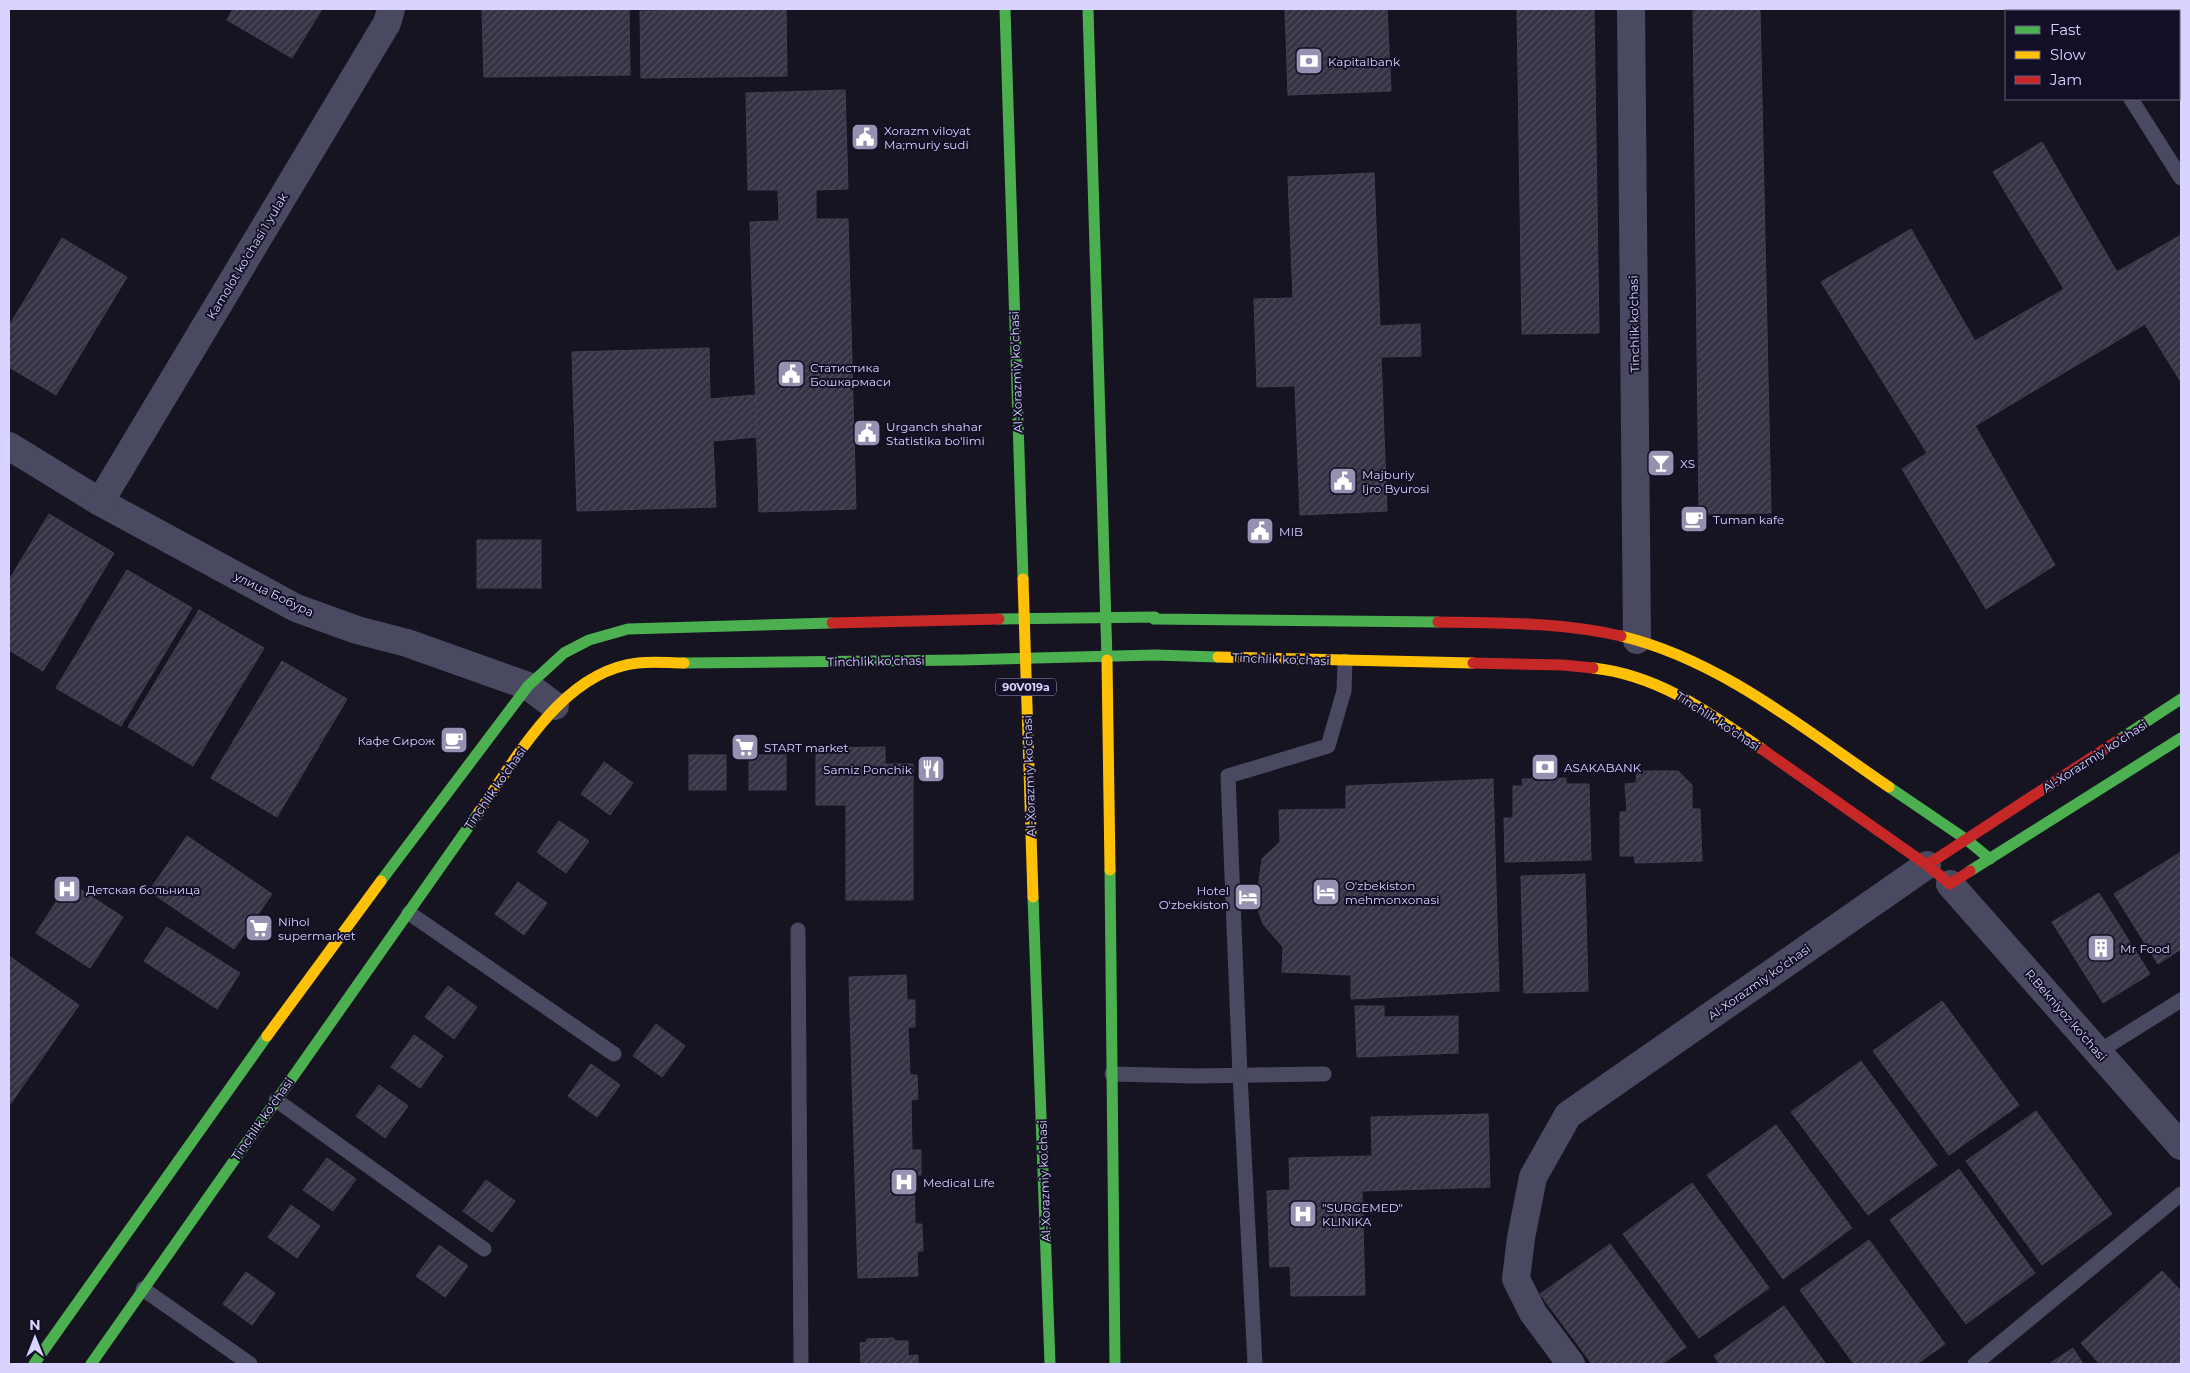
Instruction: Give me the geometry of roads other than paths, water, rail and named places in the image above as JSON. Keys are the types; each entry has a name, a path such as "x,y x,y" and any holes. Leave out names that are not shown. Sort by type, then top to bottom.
{"main road":[{"name":"Al-Xorazmiy ko’chasi","path":"1004,9 1024,657 1050,1364"},
{"path":"1088,9 1107,617 1115,1364"},
{"path":"34,1364 198,1131 340,936 528,686 564,653 588,640 628,629 1107,617 1550,624 1595,630 1637,640 1698,664 1756,696 1967,840 1990,859"},
{"name":"Tinchlik ko'chasi","path":"91,1364 555,706 576,687 606,671 637,663 962,660 1155,655 1563,665 1600,669 1636,676 1675,692 1714,715 1926,864 1950,884"},
{"name":"Al-Xorazmiy ko’chasi","path":"1926,864 1967,840 2181,699"},
{"path":"1950,884 2181,738"}],"street":[{"name":"Kamolot ko'chasi 1 yulak","path":"100,502 387,23 391,9"},
{"name":"Tinchlik ko'chasi","path":"1631,9 1637,640"},
{"name":"улица Бобура","path":"9,446 100,502 296,608 357,630 407,643 528,686 555,706"},
{"name":"Al-Xorazmiy ko’chasi","path":"1571,1364 1533,1313 1516,1279 1521,1238 1533,1177 1568,1115 1926,864"},
{"name":"R.Bekniyoz ko'chasi","path":"1950,884 2181,1146"}],"lane":[{"path":"2132,100 2181,178"},
{"path":"1255,1364 1240,1075 1228,776 1328,746 1344,690 1345,661"},
{"path":"408,912 614,1054"},
{"path":"798,930 801,1364"},
{"path":"2098,1052 2181,1000"},
{"path":"1112,1074 1196,1076 1324,1074"},
{"path":"276,1100 484,1250"},
{"path":"1975,1364 2181,1194"},
{"path":"143,1289 250,1364"}],"place":[{"name":"Kapitalbank","path":"1309,61"},
{"name":"Xorazm viloyat Ma;muriy sudi","path":"865,137"},
{"name":"Статистика Бошкармаси","path":"791,374"},
{"name":"Urganch shahar Statistika bo'limi","path":"867,433"},
{"name":"XS","path":"1661,463"},
{"name":"Majburiy Ijro Byurosi","path":"1343,481"},
{"name":"Tuman kafe","path":"1694,519"},
{"name":"MIB","path":"1260,531"},
{"name":"Кафе Сирож","path":"454,740"},
{"name":"START market","path":"745,747"},
{"name":"ASAKABANK","path":"1545,767"},
{"name":"Samiz Ponchik","path":"931,769"},
{"name":"Детская больница","path":"67,889"},
{"name":"O'zbekiston mehmonxonasi","path":"1326,892"},
{"name":"Hotel O'zbekiston","path":"1248,897"},
{"name":"Nihol supermarket","path":"259,928"},
{"name":"Mr Food","path":"2101,948"},
{"name":"Medical Life","path":"904,1182"},
{"name":"\"SURGEMED\" KLINIKA","path":"1303,1214"}]}
